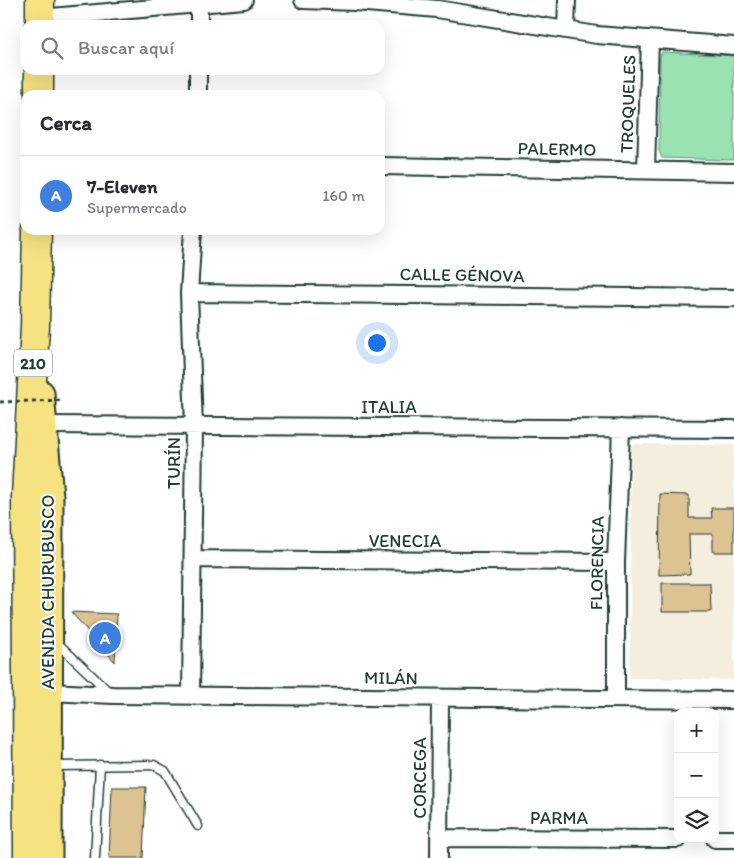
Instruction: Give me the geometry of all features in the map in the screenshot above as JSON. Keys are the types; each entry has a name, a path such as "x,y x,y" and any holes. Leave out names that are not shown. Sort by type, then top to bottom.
{"highway":[{"path":"39,75 39,90"},
{"name":"AVENIDA CHURUBUSCO","path":"28,858 26,496 35,326 37,235"}],"main road":[{"name":"AVENIDA CHURUBUSCO","path":"35,326 50,496 48,635 49,858"}],"street":[{"path":"40,14 244,0"},
{"name":"TROQUELES","path":"303,0 356,2 437,9 566,29 734,46"},
{"path":"566,29 567,0"},
{"path":"199,20 200,3"},
{"name":"TROQUELES","path":"646,170 650,39"},
{"path":"198,75 198,90"},
{"name":"PALERMO","path":"385,166 734,172"},
{"name":"TURÍN","path":"191,696 194,426 189,293 193,235"},
{"name":"CALLE GÉNOVA","path":"189,293 734,298"},
{"name":"ITALIA","path":"43,425 734,429"},
{"name":"FLORENCIA","path":"616,699 616,562 620,428"},
{"name":"VENECIA","path":"193,559 616,562"},
{"name":"MILÁN","path":"48,692 113,696 734,700"},
{"name":"CORCEGA","path":"439,858 440,699"},
{"name":"PARMA","path":"440,838 674,839"},
{"path":"719,839 734,839"}],"lane":[{"path":"48,635 113,696"},
{"path":"96,858 100,765"},
{"path":"48,766 154,765 165,771 198,826"}],"path":[{"path":"0,402 64,400"}],"shaded area":[{"path":"631,444 734,445 734,680 630,678"}],"green space":[{"path":"662,52 734,56 734,160 662,158 659,151 660,57"}],"building":[{"path":"660,494 689,495 689,518 712,518 711,508 734,508 734,552 713,552 713,534 689,534 690,574 659,575"},
{"path":"662,583 710,583 711,612 662,612"},
{"path":"71,612 117,614 115,662"},
{"path":"112,787 146,787 143,858 109,858"}],"place":[{"name":"7-Eleven","path":"105,638"}]}
